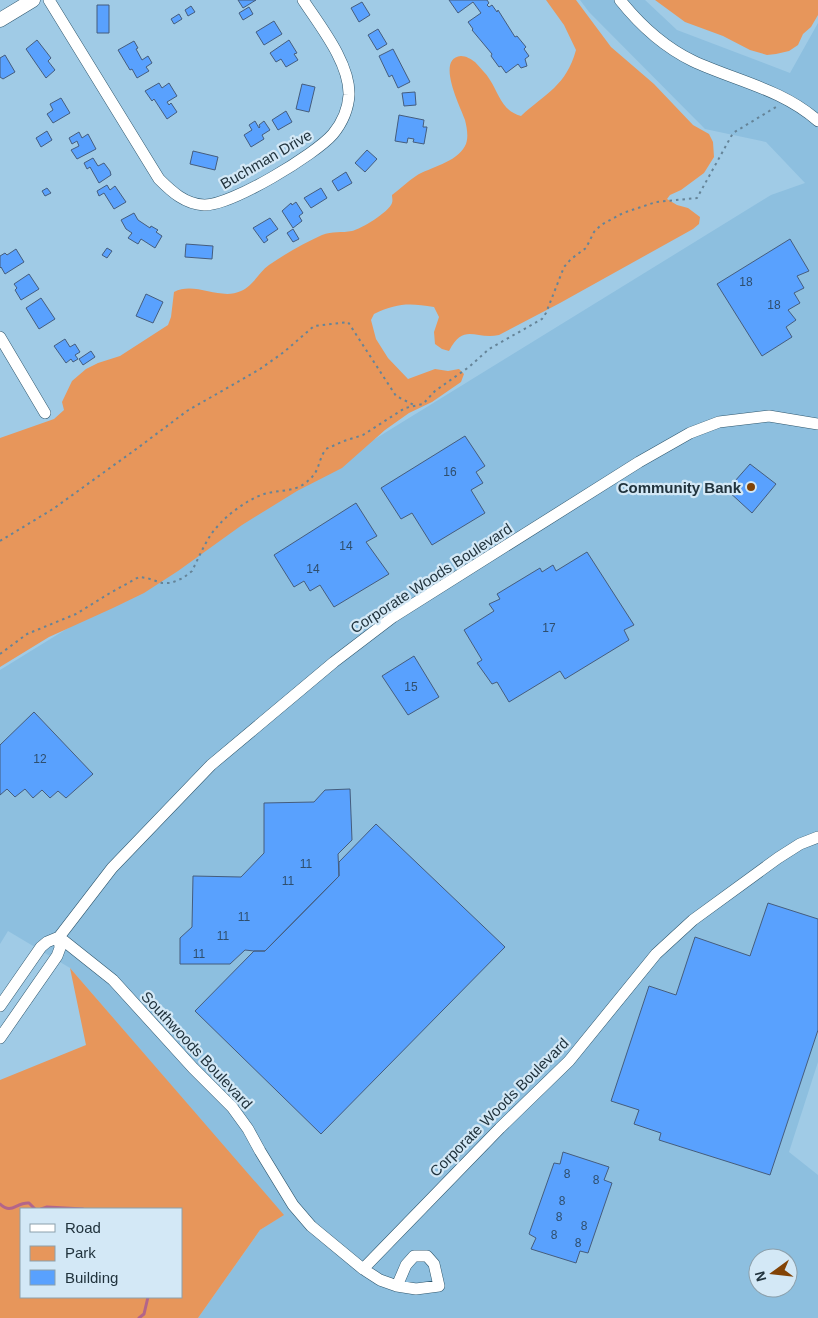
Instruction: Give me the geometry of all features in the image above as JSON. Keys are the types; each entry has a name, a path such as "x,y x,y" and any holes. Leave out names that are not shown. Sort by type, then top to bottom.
{"main road":[{"path":"0,20 32,0"}],"street":[{"name":"Buchman Drive","path":"49,0 160,179 184,200 203,205 218,203 237,196 307,155 327,140 340,125 349,98 345,73 336,52 303,0"},
{"path":"620,0 648,31 678,53 694,62 760,87 788,100 818,121"},
{"path":"0,337 45,413"},
{"name":"Corporate Woods Boulevard","path":"0,1006 41,947 59,937 112,868 211,765 334,662 393,617 640,462 690,433 719,422 761,417 784,418 818,424"},
{"name":"Corporate Woods Boulevard","path":"363,1269 500,1128 570,1061 656,954 693,920 778,858 800,844 818,837"},
{"name":"Corporate Woods Boulevard","path":"0,1038 57,956 60,948 59,937"},
{"name":"Southwoods Boulevard","path":"59,937 113,980 193,1068 232,1107 248,1128 293,1205 310,1226 363,1269 380,1280 397,1286 416,1289 439,1286 434,1264 427,1256 414,1256 406,1265 397,1286"}],"path":[{"path":"0,654 27,634 76,614 139,577 168,583 182,578 192,570 210,536 226,519 245,504 264,494 285,491 303,485 318,470 326,449 335,444 363,436 401,410 423,404 435,391 469,367 490,349 542,319 546,314 564,268 571,259 586,248 594,232 601,225 623,213 656,202 697,198 733,133 788,100"},
{"path":"0,541 53,509 187,412 260,369 284,352 314,326 348,322 396,396 416,406"}],"shaded area":[{"path":"580,0 645,0 677,30 790,73 818,23 818,1062 789,1152 818,1175 818,1318 198,1318 260,1230 283,1215 70,968 8,931 0,944 0,670 771,195 805,183 766,142 705,129 589,12"}],"green space":[{"path":"546,0 576,0 611,47 654,84 693,125 709,134 713,142 714,157 704,173 681,190 670,195 667,199 677,205 688,208 700,217 699,224 560,303 499,335 465,335 454,342 449,351 435,344 434,332 439,317 434,307 403,305 374,314 371,320 376,339 388,358 408,379 435,369 448,371 459,369 464,374 461,382 432,402 409,413 385,430 342,468 297,491 242,525 144,593 49,637 0,667 0,438 54,419 64,410 62,402 72,381 86,369 120,356 168,325 171,317 174,292 182,289 199,289 225,294 241,291 249,286 269,265 315,238 326,234 356,230 368,224 390,207 392,195 410,180 456,157 465,146 467,133 465,120 455,95 450,74 450,65 454,59 463,56 475,62 488,77 505,106 521,116 561,81 572,62 576,50 564,25"},
{"path":"655,0 818,0 818,15 811,27 803,34 798,45 789,51 767,55 750,50 723,36 685,22"},
{"path":"70,968 284,1215 260,1230 198,1318 0,1318 0,1080 86,1045"}],"building":[{"path":"238,0 256,0 243,8"},
{"path":"449,0 487,0 489,3 487,5 489,7 492,5 497,12 498,10 515,37 517,36 526,47 524,49 529,56 525,59 527,66 521,68 518,64 506,73 501,66 499,67 491,56 492,54 472,30 468,22 481,13 473,2 458,13"},
{"path":"362,2 370,15 359,22 351,8"},
{"path":"97,5 109,5 109,33 97,33"},
{"path":"191,6 195,12 188,16 185,10"},
{"path":"249,7 253,14 243,20 239,13"},
{"path":"179,14 182,19 174,24 171,19"},
{"path":"274,21 282,34 264,45 256,32"},
{"path":"378,29 387,44 377,50 368,35"},
{"path":"37,40 51,58 48,61 55,70 46,78 26,49"},
{"path":"289,40 297,53 294,54 298,60 286,67 281,59 276,62 270,53"},
{"path":"134,41 142,60 148,56 152,63 146,67 149,71 137,78 118,50"},
{"path":"393,49 410,82 398,88 392,75 389,77 379,56"},
{"path":"5,55 15,72 3,79 0,77 0,58"},
{"path":"159,83 162,88 169,83 177,96 167,102 169,105 171,103 177,112 167,119 154,99 152,101 145,91"},
{"path":"302,84 315,87 309,112 296,109"},
{"path":"415,92 416,105 404,106 402,93"},
{"path":"61,98 70,113 53,123 47,114 53,110 50,104"},
{"path":"286,111 292,122 278,130 272,120"},
{"path":"399,115 424,120 423,127 427,127 424,144 413,142 414,139 408,138 407,143 395,141"},
{"path":"255,121 259,128 259,125 264,121 270,130 262,135 264,139 251,147 244,135 252,130 249,125"},
{"path":"47,131 52,140 41,147 36,138"},
{"path":"79,132 82,138 88,134 96,149 77,159 71,150 79,146 77,141 72,144 69,138"},
{"path":"367,150 377,159 365,172 355,163"},
{"path":"193,151 218,157 215,170 190,164"},
{"path":"93,158 98,166 104,163 111,175 99,183 90,167 87,169 84,163"},
{"path":"346,172 352,183 338,191 332,181"},
{"path":"107,185 110,190 115,186 126,202 114,209 104,193 99,196 97,191"},
{"path":"47,188 51,193 45,196 42,191"},
{"path":"321,188 327,198 311,208 304,198"},
{"path":"296,202 303,213 299,216 302,221 293,228 282,211 291,203 292,205"},
{"path":"134,213 138,220 150,228 151,226 158,230 156,232 162,236 155,248 141,239 138,244 128,238 132,233 126,229 121,220"},
{"path":"270,218 278,229 266,237 268,240 264,243 253,228"},
{"path":"293,229 299,239 293,242 287,233"},
{"path":"790,239 809,271 797,276 804,288 794,293 800,303 788,310 796,320 786,327 792,337 762,356 717,284"},
{"path":"186,244 213,246 212,259 185,257"},
{"path":"107,248 112,251 107,258 102,255"},
{"path":"16,249 24,262 5,274 0,268 0,256 5,253 7,255"},
{"path":"29,274 39,289 21,300 14,284"},
{"path":"146,294 163,302 153,323 136,316"},
{"path":"41,298 55,319 39,329 26,308"},
{"path":"65,339 70,347 75,344 80,352 75,355 78,359 73,362 71,359 66,363 54,346"},
{"path":"91,351 95,357 83,365 79,359"},
{"path":"465,436 485,466 476,472 483,483 471,490 485,513 432,545 412,513 401,519 381,488"},
{"name":"Community Bank","path":"750,464 776,484 752,513 727,490"},
{"path":"356,503 377,536 366,542 389,574 334,607 320,585 310,591 304,581 294,587 274,555"},
{"path":"587,552 634,625 624,630 629,640 565,679 560,671 509,702 497,682 492,684 477,663 482,660 464,630 494,611 489,604 500,599 497,594 540,568 542,572 553,565 556,571"},
{"path":"414,656 439,697 408,715 382,676"},
{"path":"34,712 93,774 66,798 58,791 50,798 42,790 33,798 25,789 15,797 7,789 0,795 0,745"},
{"path":"350,789 352,840 338,854 339,876 265,951 245,950 230,964 180,964 180,938 192,927 193,876 241,877 264,853 264,803 314,802 325,790"},
{"path":"376,824 505,947 321,1134 195,1011 254,951 265,951 339,876 339,862"},
{"path":"768,903 818,919 818,1030 770,1175 659,1140 661,1133 634,1124 639,1110 611,1101 649,986 676,995 695,937 750,956"},
{"path":"563,1152 609,1167 604,1180 612,1183 588,1253 580,1251 576,1263 531,1249 536,1238 529,1234 554,1163 560,1164"}],"waterway":[{"path":"0,1204 11,1208 29,1203 34,1208"},
{"path":"44,1208 65,1208"},
{"path":"139,1318 144,1314 148,1298"}],"place":[{"name":"Community Bank","path":"751,487"}]}
